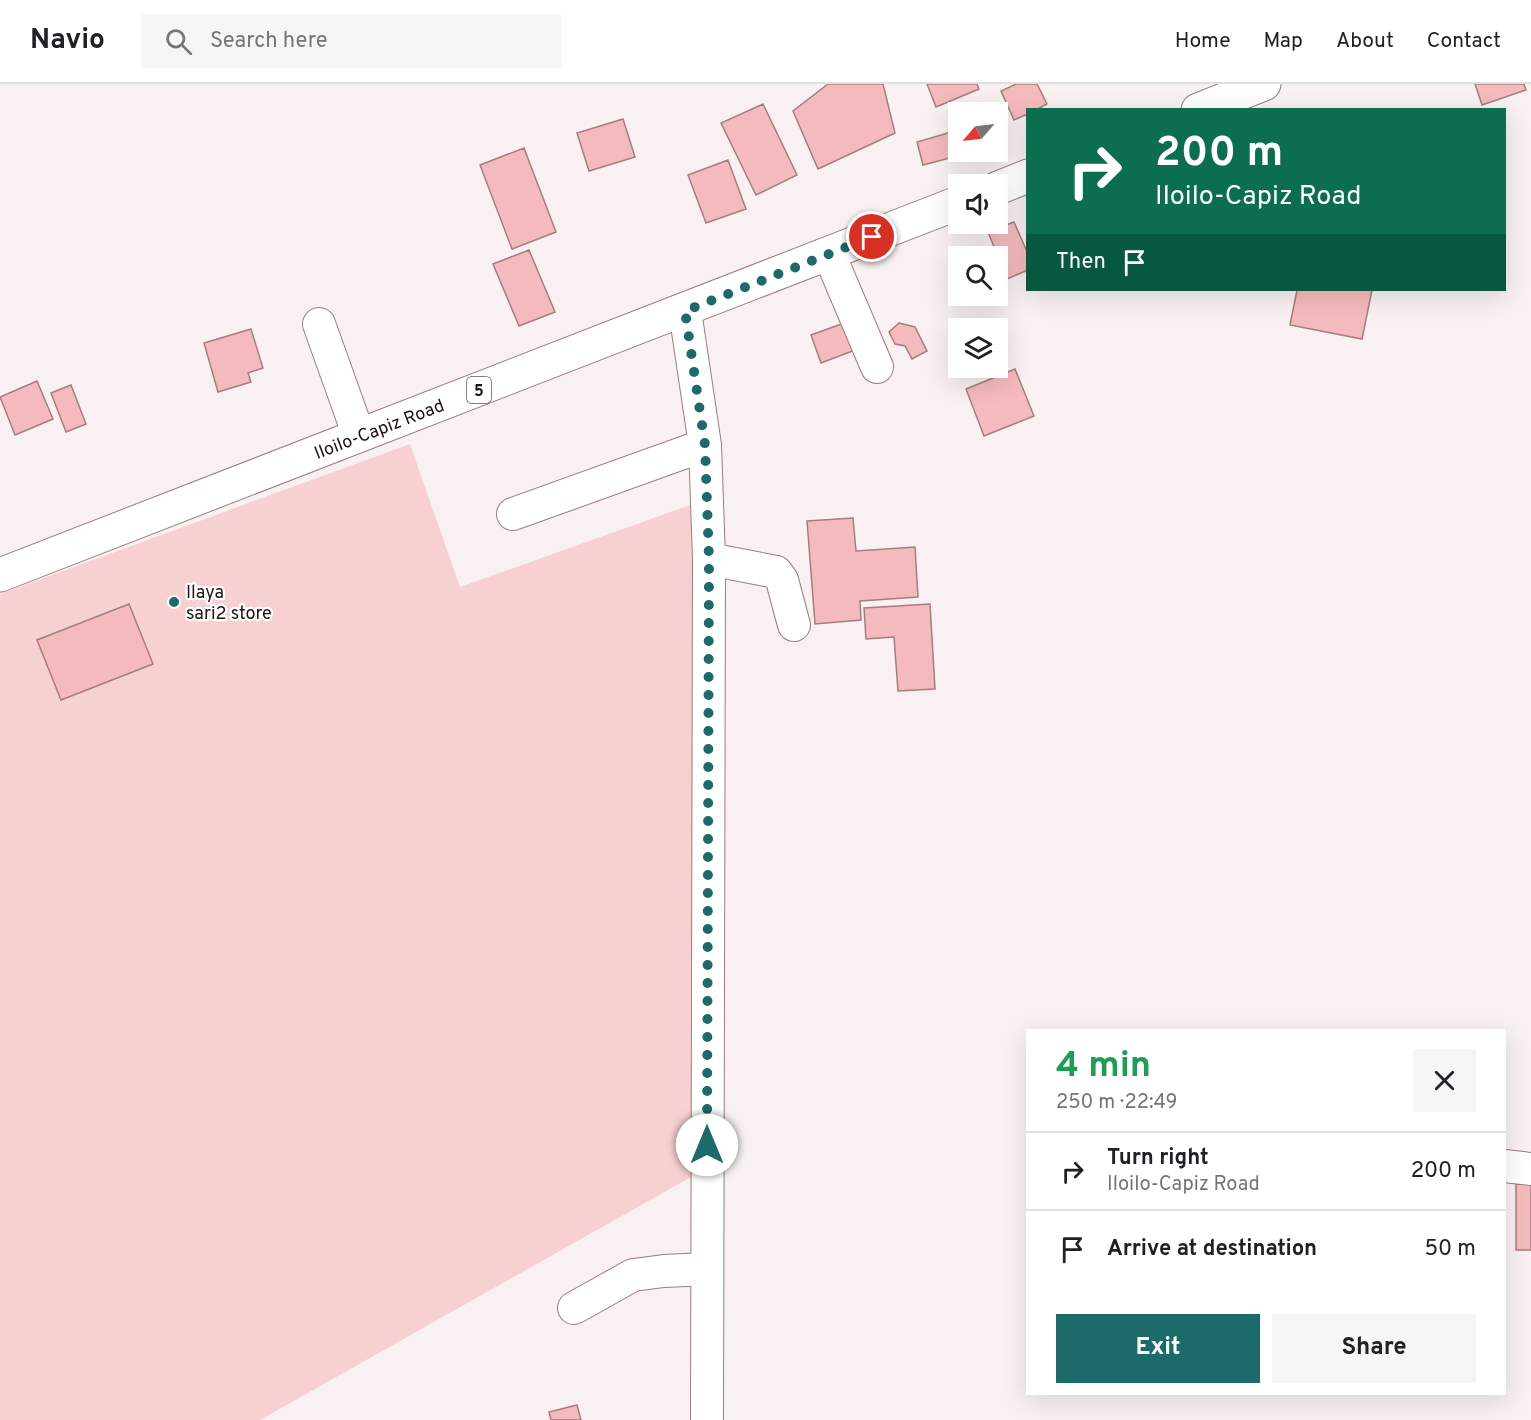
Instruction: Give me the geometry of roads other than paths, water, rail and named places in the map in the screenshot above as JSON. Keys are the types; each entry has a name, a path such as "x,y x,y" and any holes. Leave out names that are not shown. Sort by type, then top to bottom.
{"main road":[{"path":"1203,108 1264,84"},
{"path":"1008,184 1026,177"},
{"name":"Iloilo-Capiz Road","path":"0,576 948,208"}],"street":[{"path":"829,254 877,367"},
{"path":"685,311 705,445 709,559 706,1269 708,1420"},
{"path":"319,324 359,436"},
{"path":"513,514 705,445"},
{"path":"709,559 776,572 782,580 794,625"},
{"path":"1506,1166 1531,1169"},
{"path":"574,1308 633,1275 706,1269"}],"place":[{"name":"Ilaya sari2 store","path":"174,602"}]}
